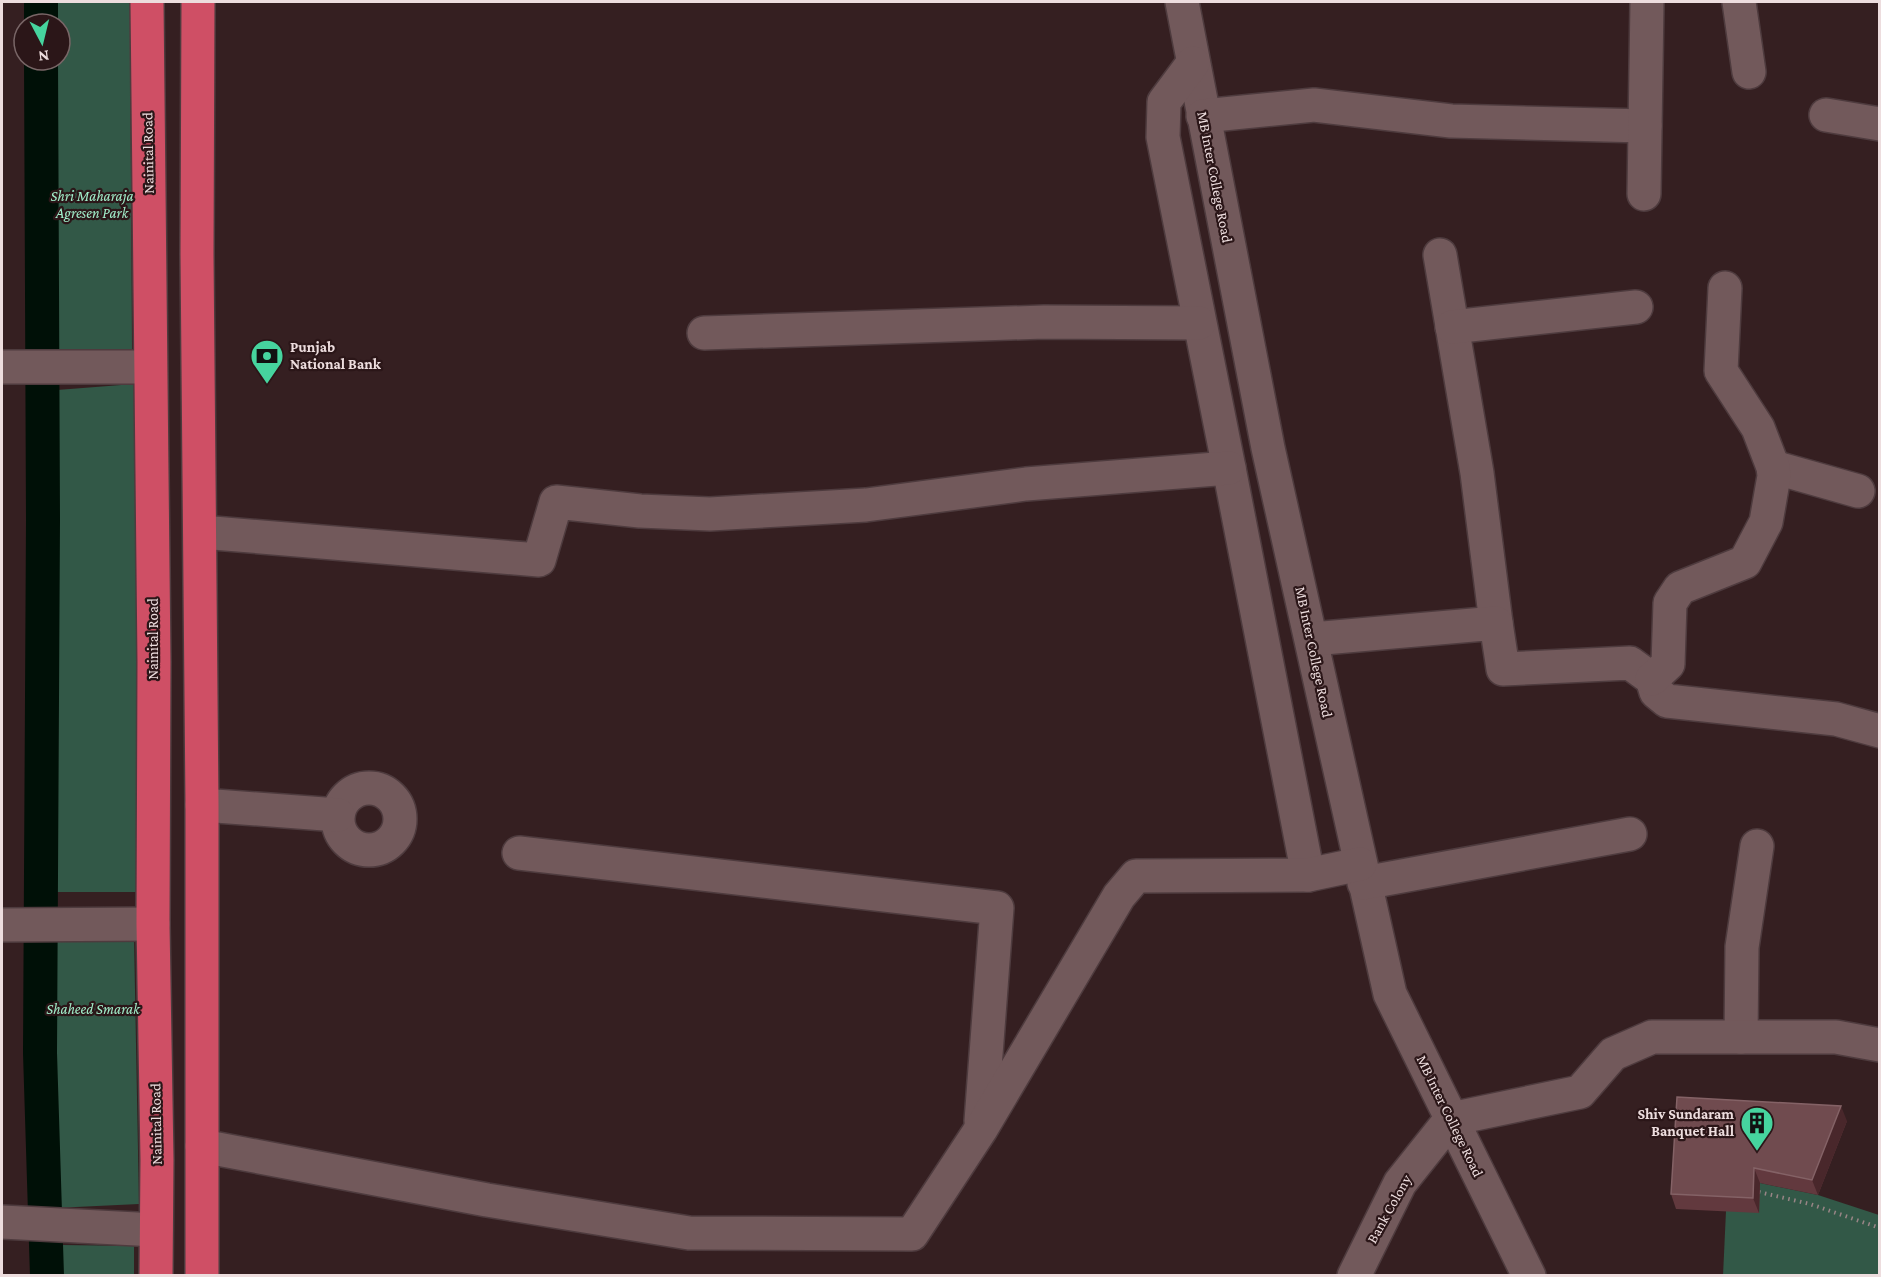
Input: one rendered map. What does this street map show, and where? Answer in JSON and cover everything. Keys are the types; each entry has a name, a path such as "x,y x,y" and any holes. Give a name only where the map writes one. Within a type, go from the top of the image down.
{"highway":[{"name":"Nainital Road","path":"147,2 154,662 153,924 157,1140 156,1275"},
{"path":"198,2 202,1275"},
{"path":"157,1140 201,1146"}],"street":[{"name":"MB Inter College Road","path":"1182,2 1268,448 1390,994 1529,1275"},
{"path":"1644,194 1647,2"},
{"path":"1739,2 1749,72"},
{"path":"1193,63 1164,102 1163,137 1308,875"},
{"path":"1203,116 1314,105 1451,121 1645,126"},
{"path":"1826,115 1880,124"},
{"path":"1440,255 1477,473 1503,669 1630,663 1652,679 1656,692 1667,701 1836,719 1880,731"},
{"path":"1652,679 1668,664 1670,603 1680,588 1745,562 1766,522 1774,476 1773,467 1758,428 1721,371 1725,288"},
{"path":"1452,327 1636,307"},
{"path":"704,333 1044,322 1199,324"},
{"path":"29,367 150,367"},
{"path":"1773,467 1858,491"},
{"path":"201,532 539,560 556,502 640,511 710,514 866,505 1026,484 1229,468"},
{"path":"1312,639 1496,623"},
{"path":"202,805 338,815"},
{"path":"201,1146 487,1200 689,1233 912,1234 981,1129 1119,896 1136,876 1362,874 1630,834"},
{"path":"1741,1037 1742,947 1757,846"},
{"path":"519,854 997,908 981,1129"},
{"path":"26,925 153,924"},
{"path":"1451,1119 1580,1092 1614,1054 1652,1037 1836,1038 1880,1045"},
{"name":"Bank Colony","path":"1354,1275 1400,1183 1451,1119"},
{"path":"30,1224 156,1230"}],"path":[{"path":"1759,1192 1810,1204 1880,1227"}],"green space":[{"name":"Shri Maharaja Agresen Park","path":"53,2 130,2 132,349 52,350 53,72 72,72 72,12 53,12"},
{"path":"134,384 139,892 56,892 57,390"},
{"name":"Shaheed Smarak","path":"49,936 134,937 139,1204 55,1208"},
{"path":"1760,1183 1818,1195 1879,1215 1879,1275 1723,1276 1726,1211"},
{"path":"62,1245 134,1246 134,1275 61,1275"}],"building":[{"name":"Shiv Sundaram Banquet Hall","path":"1677,1097 1841,1106 1812,1180 1754,1168 1753,1198 1671,1194"}],"waterway":[{"path":"41,2 41,12"},
{"path":"41,72 43,520 40,1053 47,1276"}],"place":[{"name":"Punjab National Bank","path":"267,385"},
{"name":"Shiv Sundaram Banquet Hall","path":"1757,1152"}]}
